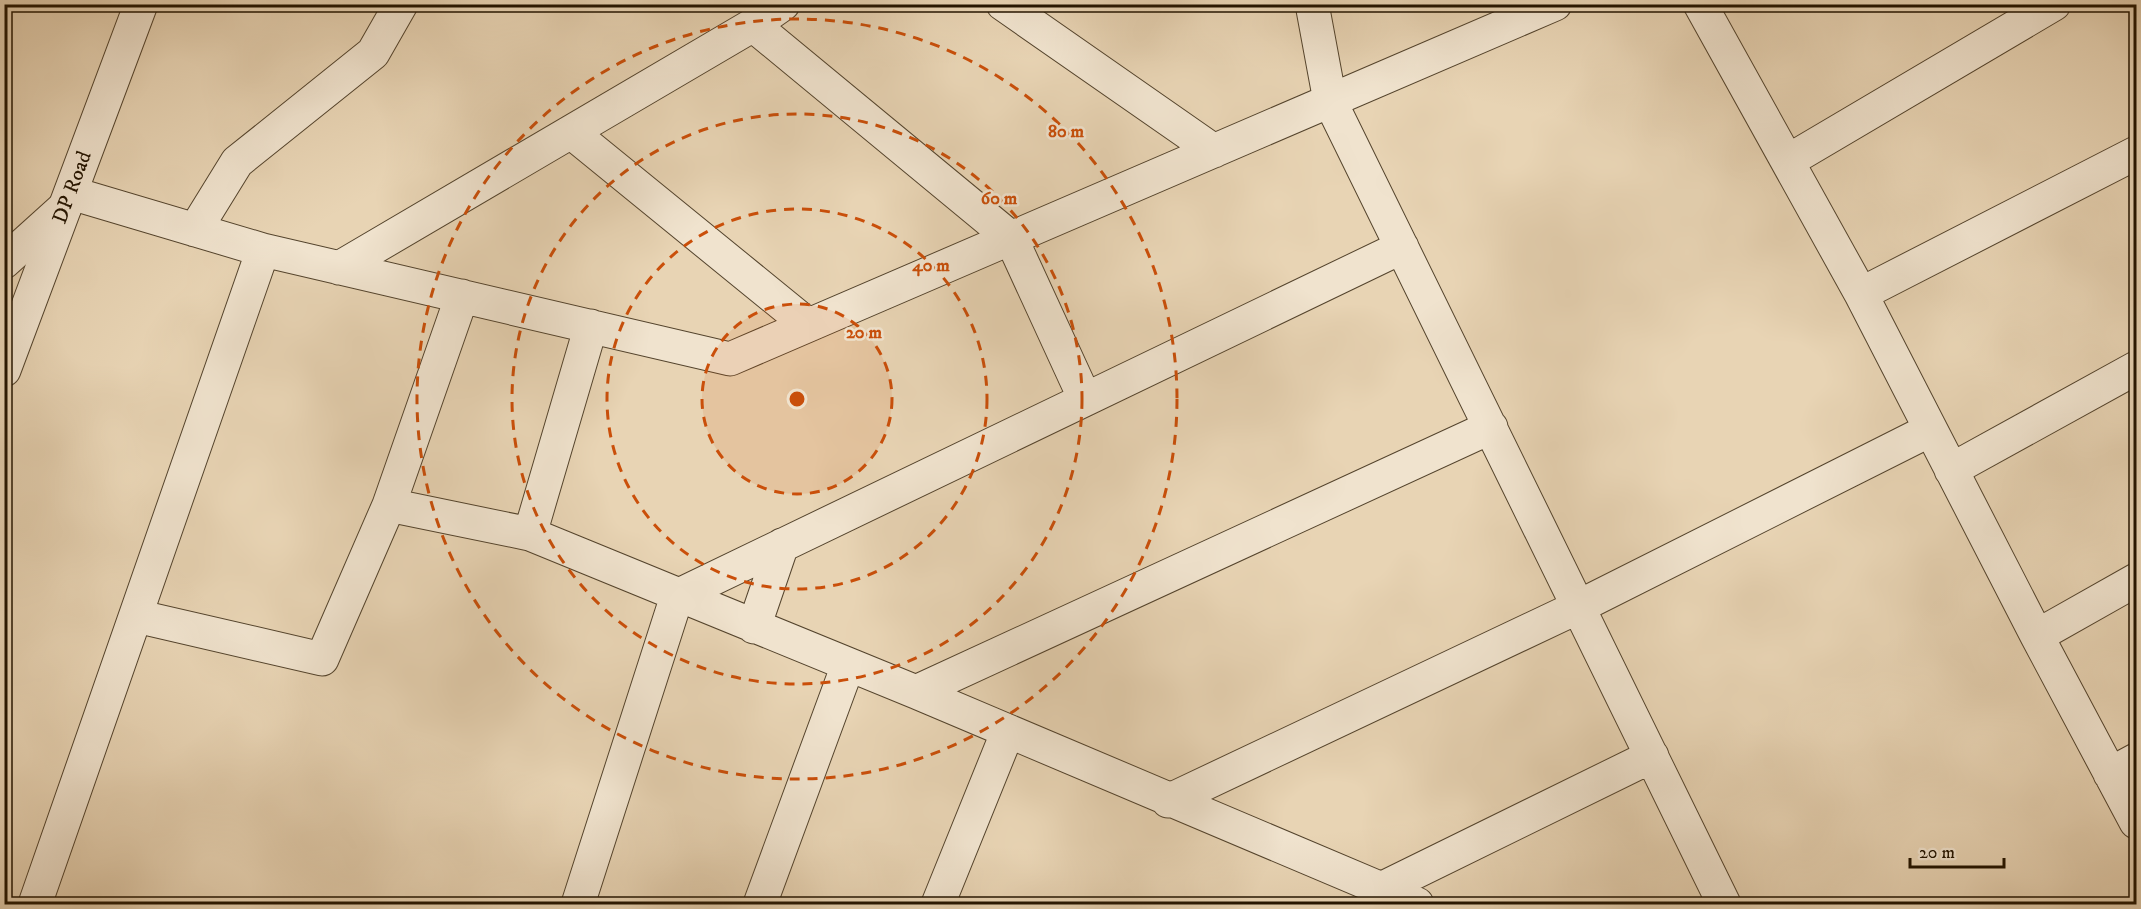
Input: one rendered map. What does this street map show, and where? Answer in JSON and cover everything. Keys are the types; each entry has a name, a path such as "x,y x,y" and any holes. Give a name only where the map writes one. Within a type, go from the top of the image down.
{"street":[{"name":"DP Road","path":"4,370 141,4"},
{"path":"195,230 237,162 372,52 401,4"},
{"path":"339,268 753,25 783,4"},
{"path":"1003,4 1214,151"},
{"path":"1312,4 1330,101 1724,904"},
{"path":"4,262 68,200 195,230 263,250 730,359 1555,4"},
{"path":"1700,4 1861,294 2037,636 2123,767 2136,822"},
{"path":"1788,162 2054,4"},
{"path":"753,25 1011,238 1085,399"},
{"path":"571,132 808,325"},
{"path":"1861,294 2136,153"},
{"path":"578,904 677,596 1402,247"},
{"path":"35,904 263,250"},
{"path":"136,616 322,659 389,505 462,296"},
{"path":"530,534 591,326"},
{"path":"1951,470 2136,368"},
{"path":"916,692 1491,427"},
{"path":"1168,801 1578,607 1930,430"},
{"path":"389,505 530,534 916,692 1168,801 1417,904"},
{"path":"754,627 782,545"},
{"path":"2037,636 2136,580"},
{"path":"760,904 848,665"},
{"path":"938,904 1008,731"},
{"path":"1381,890 1652,756"}]}
